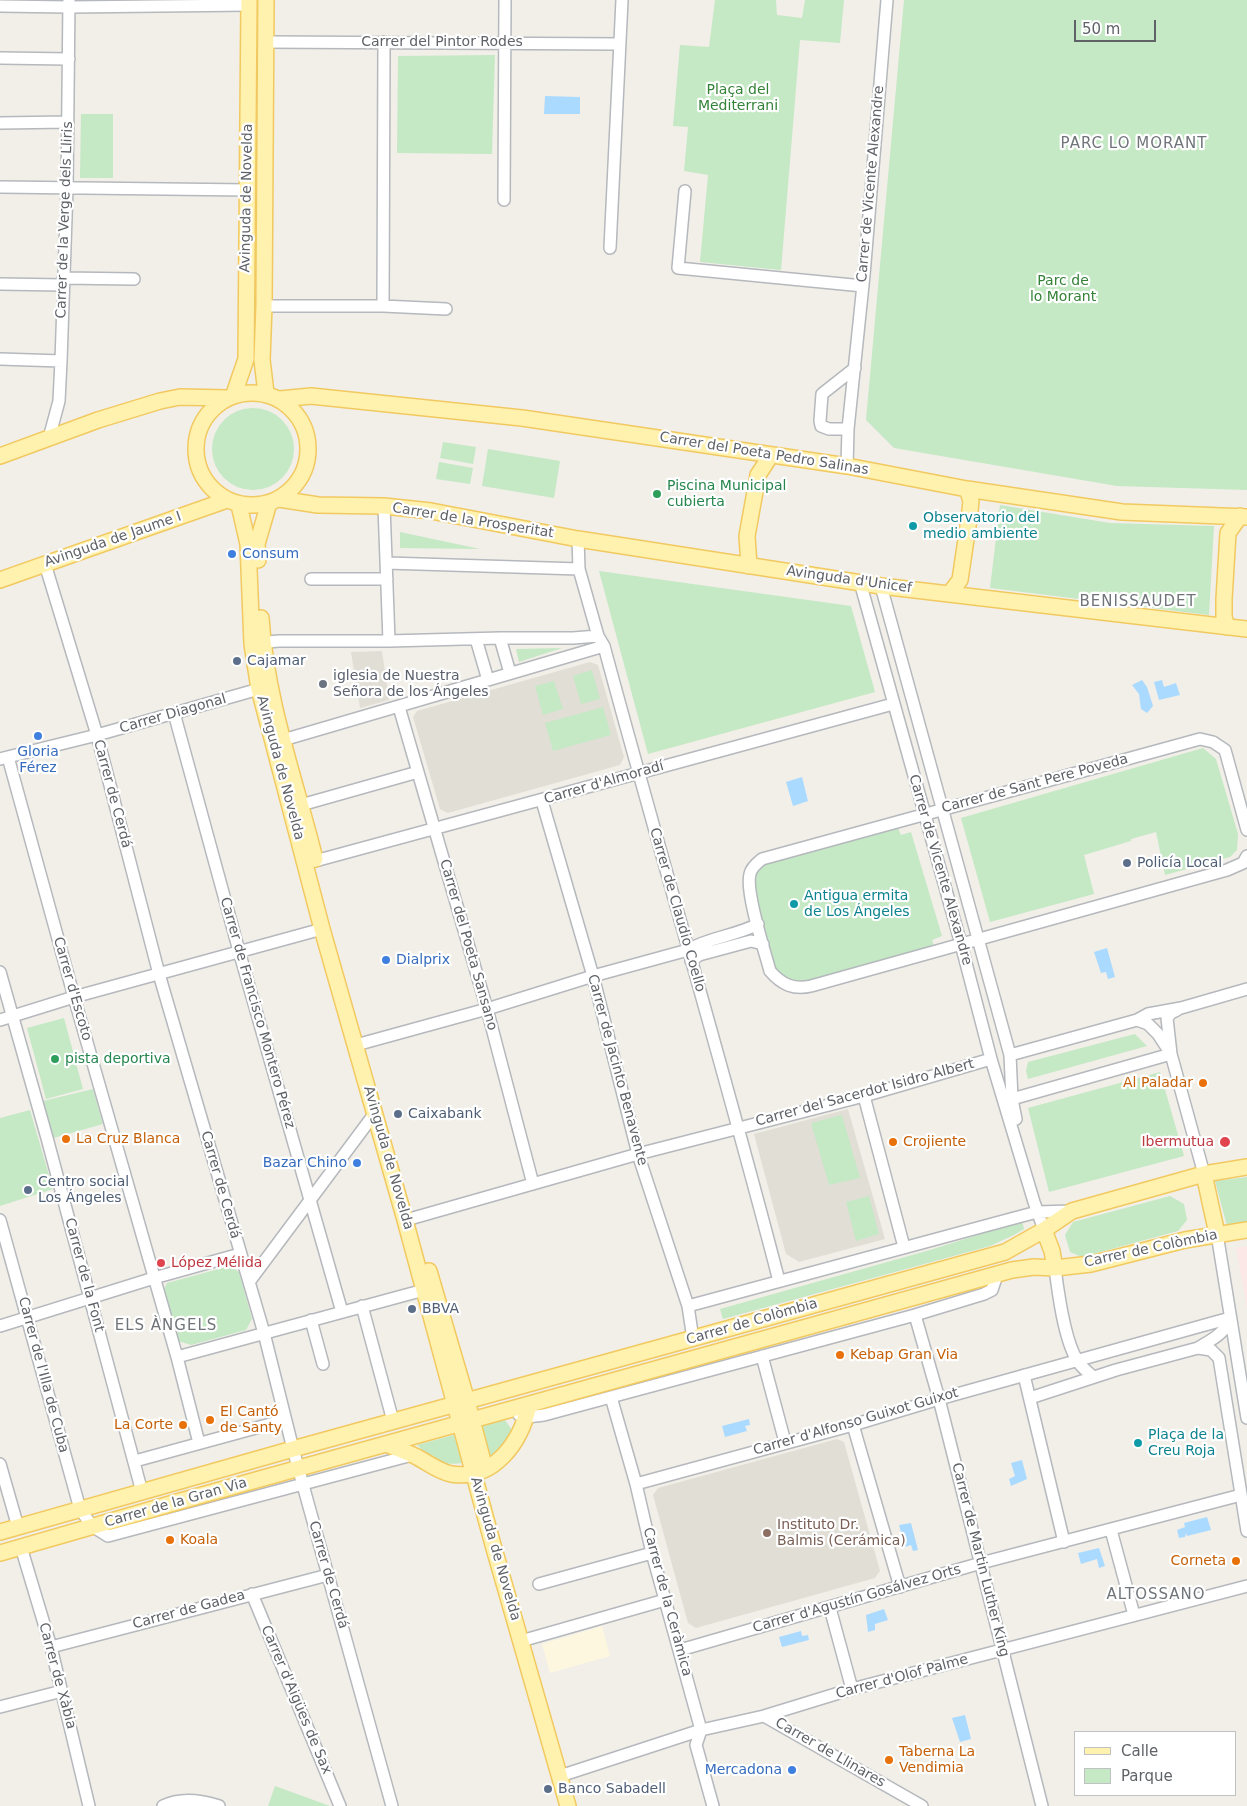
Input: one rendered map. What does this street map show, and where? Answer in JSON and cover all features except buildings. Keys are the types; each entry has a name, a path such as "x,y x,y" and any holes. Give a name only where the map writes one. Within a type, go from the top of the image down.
{"main road":[{"name":"Avinguda de Novelda","path":"266,0 262,360 273,396"},
{"name":"Avinguda de Novelda","path":"230,396 246,359 249,2"},
{"path":"0,456 98,420 167,399 230,396 245,392 273,396 298,415 305,427 309,446 304,473 294,487 274,501 257,506 233,502 215,492 201,472 196,445 202,423 214,407 230,396"},
{"name":"Carrer del Poeta Pedro Salinas","path":"273,396 311,396 522,418 846,466 967,489 1122,512 1244,517"},
{"path":"749,566 747,536 758,475 771,455"},
{"path":"950,594 960,580 970,519 971,501 967,489"},
{"name":"Avinguda de Novelda","path":"274,501 257,544 259,689 322,929 360,1044 413,1218 467,1422 521,1641 568,1806"},
{"name":"Carrer de la Prosperitat","path":"274,501 318,506 384,506 431,511 578,539"},
{"name":"Avinguda de Novelda","path":"233,502 248,544 257,643 301,805 360,1044 375,1113 424,1290 462,1403"},
{"name":"Avinguda de Jaume I","path":"0,580 233,502"},
{"path":"1227,627 1224,617 1224,599 1228,533 1244,517"},
{"name":"Avinguda d'Unicef","path":"578,539 882,586 1247,629"},
{"name":"Carrer de Colòmbia","path":"393,1421 1005,1252 1044,1230 1072,1211 1204,1174 1247,1167"},
{"path":"1204,1174 1217,1234"},
{"path":"1044,1230 1052,1251 1055,1268"},
{"name":"Carrer de Colòmbia","path":"389,1444 508,1411 528,1411 997,1274 1034,1266 1055,1268 1091,1264 1185,1240 1247,1230"},
{"path":"389,1444 452,1474 479,1471 496,1464 509,1450 528,1411"},
{"name":"Carrer de la Gran Via","path":"0,1532 393,1421"},
{"name":"Carrer de la Gran Via","path":"92,1526 389,1444"},
{"path":"0,1553 92,1526"}],"street":[{"path":"504,200 505,0"},
{"path":"610,248 622,0"},
{"name":"Carrer de Vicente Alexandre","path":"846,466 887,0"},
{"path":"0,6 249,2"},
{"name":"Carrer de la Verge dels Lliris","path":"49,438 58,402 61,360 67,189 69,4"},
{"name":"Carrer del Pintor Rodes","path":"265,42 620,44"},
{"path":"383,306 384,42"},
{"path":"0,58 69,58"},
{"path":"0,123 68,122"},
{"path":"0,188 248,190"},
{"path":"684,191 678,268 863,286"},
{"path":"0,284 134,279"},
{"path":"264,306 383,306 446,309"},
{"path":"0,359 61,360"},
{"path":"848,429 829,429 822,426 820,420 822,394 855,368"},
{"path":"384,506 388,641"},
{"name":"Carrer de Claudio Coello","path":"578,539 579,568 598,636 604,646 689,956 739,1127 779,1281"},
{"path":"387,562 579,568"},
{"name":"Carrer de Cerdá","path":"45,564 97,735 159,974 264,1333 292,1449 392,1806"},
{"path":"311,579 387,578"},
{"name":"Carrer de Vicente Alexandre","path":"860,582 961,944 991,1059 1044,1230"},
{"name":"Carrer de Vicente Alexandre","path":"882,586 1010,1055 1012,1099 1023,1144 1021,1157"},
{"path":"257,643 598,636"},
{"path":"500,638 510,673"},
{"path":"568,638 573,644 574,655"},
{"path":"476,639 488,680"},
{"path":"283,740 604,646"},
{"name":"Carrer Diagonal","path":"4,758 97,735 259,689"},
{"name":"Carrer d'Almoradí","path":"315,862 894,704"},
{"name":"Carrer del Poeta Sansano","path":"399,707 487,1009 533,1184"},
{"name":"Carrer de Francisco Montero Pérez","path":"174,713 239,951 342,1312"},
{"name":"Carrer de Sant Pere Poveda","path":"1247,830 1241,790 1225,750 1213,742 1200,739 762,859 750,874 750,891 770,972 778,980 797,989 1227,870 1243,863 1247,856"},
{"name":"Carrer d'Escoto","path":"4,758 177,1357"},
{"path":"301,805 418,772"},
{"name":"Carrer de Jacinto Benavente","path":"542,801 593,976 638,1154 688,1306 693,1338"},
{"path":"689,956 697,945 747,931 758,924"},
{"path":"0,1020 74,997 322,929"},
{"path":"360,1044 487,1009 593,976 699,955 751,941 763,944"},
{"name":"Carrer de la Font","path":"0,972 91,1299 142,1492"},
{"path":"1010,1055 1138,1020 1148,1014 1181,1008 1247,989"},
{"path":"1181,1008 1171,1013 1167,1018 1171,1054 1204,1174"},
{"path":"1138,1020 1148,1024 1158,1034 1171,1054"},
{"path":"1012,1099 1171,1054"},
{"name":"Carrer del Sacerdot Isidro Albert","path":"413,1218 638,1154 864,1096 991,1059"},
{"path":"864,1096 904,1247"},
{"path":"249,1282 375,1113"},
{"name":"Carrer de Colòmbia","path":"688,1306 1037,1212 1072,1211"},
{"name":"Carrer de l'Illa de Cuba","path":"0,1220 80,1508 92,1526"},
{"path":"1217,1234 1247,1418"},
{"path":"0,1326 154,1278 240,1254"},
{"path":"1055,1268 1067,1331 1077,1361 1093,1377"},
{"name":"Carrer de Colòmbia","path":"528,1411 544,1415 984,1294 992,1290 997,1274"},
{"path":"199,1443 177,1357 424,1290"},
{"path":"362,1306 393,1421"},
{"name":"Carrer de Martin Luther King","path":"915,1314 939,1399 1042,1806"},
{"path":"1030,1398 1093,1377 1198,1348 1217,1337 1227,1328 1230,1318"},
{"name":"Carrer d'Alfonso Guixot Guixot","path":"636,1484 853,1425 939,1399 1230,1318"},
{"path":"311,1320 323,1364"},
{"path":"1198,1348 1211,1350 1219,1358 1247,1532"},
{"path":"762,1356 786,1442"},
{"path":"1024,1375 1064,1542 1241,1495"},
{"name":"Carrer de la Ceràmica","path":"611,1397 701,1730 696,1745 713,1806"},
{"path":"134,1460 285,1420"},
{"path":"853,1425 900,1587"},
{"name":"Carrer de la Gran Via","path":"92,1526 108,1536 412,1455"},
{"path":"0,1464 18,1527"},
{"path":"1111,1530 1134,1615"},
{"name":"Carrer d'Agustín Gosálvez Orts","path":"680,1650 981,1563 1064,1542"},
{"name":"Carrer de Xàbia","path":"20,1547 51,1647 89,1806"},
{"path":"539,1584 652,1553"},
{"name":"Carrer de Gadea","path":"51,1647 328,1575"},
{"name":"Carrer d'Olof Palme","path":"560,1776 701,1730 764,1716 852,1689 1247,1586"},
{"name":"Carrer d'Aigües de Sax","path":"252,1594 340,1806"},
{"path":"521,1641 665,1600"},
{"path":"830,1608 852,1689"},
{"path":"0,1708 62,1692"},
{"name":"Carrer de Llinares","path":"764,1716 922,1806"},
{"path":"163,1806 181,1800 204,1801 219,1806"}],"shaded area":[{"path":"382,651 389,700 360,708 351,652"},
{"path":"590,662 598,665 624,757 620,765 448,813 440,809 413,717 417,711"},
{"path":"848,1109 885,1239 799,1262 786,1254 754,1134"},
{"path":"1247,1246 1247,1308 1236,1248"},
{"name":"Instituto Dr. Balmis (Cerámica)","path":"837,1439 844,1442 880,1571 875,1578 696,1628 688,1623 653,1495 658,1488"},
{"path":"602,1626 610,1656 550,1673 542,1644"}],"green space":[{"name":"Plaça del Mediterrani","path":"715,0 776,0 777,15 802,18 805,0 844,0 840,43 800,40 781,270 700,262 708,175 684,171 688,127 673,126 680,45 709,47"},
{"name":"Parc de lo Morant","path":"904,0 1247,0 1247,490 1117,486 894,448 866,420"},
{"path":"495,55 492,154 397,153 398,56"},
{"path":"81,114 113,114 113,178 80,178"},
{"path":"253,408 269,411 282,420 291,433 294,449 291,465 282,478 269,487 253,490 237,487 224,478 215,465 212,449 215,433 224,420 237,411"},
{"path":"443,442 476,447 473,464 440,458"},
{"path":"488,449 560,461 554,498 482,486"},
{"path":"439,462 473,468 470,484 436,479"},
{"path":"1000,505 1110,523 1214,526 1209,615 990,588"},
{"path":"400,532 480,549 400,548"},
{"path":"599,571 851,606 875,692 648,754"},
{"path":"562,648 519,662 516,649"},
{"path":"592,670 600,699 581,704 573,676"},
{"path":"554,681 563,709 543,715 535,686"},
{"path":"603,707 611,735 553,751 545,723"},
{"path":"1203,748 1216,759 1238,834 1237,850 1230,857 1165,875 1156,832 1084,855 1094,894 990,922 961,818"},
{"path":"898,828 901,835 911,832 942,936 932,940 934,946 800,984 789,981 779,975 759,917 753,892 752,882 758,871 765,864"},
{"name":"pista deportiva","path":"64,1018 83,1089 46,1099 27,1028"},
{"path":"1135,1034 1147,1046 1028,1079 1026,1071 1028,1062"},
{"path":"1160,1072 1184,1156 1049,1192 1028,1108"},
{"path":"93,1089 103,1124 50,1139 39,1102"},
{"path":"30,1110 53,1189 0,1206 0,1118"},
{"path":"842,1115 860,1178 829,1185 811,1123"},
{"path":"1247,1177 1247,1223 1227,1226 1215,1181"},
{"path":"869,1196 879,1234 856,1241 846,1202"},
{"path":"1170,1196 1184,1204 1187,1220 1178,1231 1082,1257 1070,1252 1065,1235 1073,1222"},
{"path":"1022,1221 1024,1229 990,1246 723,1319 720,1309 930,1250"},
{"path":"230,1266 239,1272 252,1319 246,1330 191,1345 178,1341 163,1291 167,1283"},
{"path":"505,1420 512,1430 509,1439 490,1459 486,1457 480,1426"},
{"path":"454,1435 463,1463 443,1463 433,1459 417,1445"},
{"path":"275,1786 330,1806 268,1806"}],"water":[{"path":"545,96 580,97 580,114 544,114"},
{"path":"1142,680 1147,687 1153,706 1147,713 1141,709 1139,694 1132,685"},
{"path":"1162,680 1164,687 1176,683 1180,695 1159,700 1154,682"},
{"path":"802,777 808,801 793,806 786,782"},
{"path":"1107,948 1115,977 1108,979 1106,972 1101,973 1094,952"},
{"path":"749,1419 750,1425 745,1426 747,1431 725,1437 722,1426"},
{"path":"1022,1460 1027,1479 1011,1486 1009,1479 1015,1476 1011,1463"},
{"path":"1207,1517 1211,1530 1187,1536 1186,1533 1185,1537 1179,1538 1177,1530 1185,1527 1184,1523"},
{"path":"911,1523 918,1550 913,1551 911,1545 905,1547 899,1525"},
{"path":"1099,1548 1105,1566 1099,1568 1097,1559 1081,1564 1078,1553"},
{"path":"884,1609 888,1620 875,1624 875,1630 868,1632 866,1615"},
{"path":"801,1631 802,1636 808,1635 809,1640 782,1647 779,1637"},
{"path":"965,1715 971,1739 960,1742 952,1718"}],"place":[{"name":"Piscina Municipal cubierta","path":"657,494"},
{"name":"Observatorio del medio ambiente","path":"913,526"},
{"name":"Consum","path":"232,554"},
{"name":"Cajamar","path":"237,661"},
{"name":"iglesia de Nuestra Señora de los Ángeles","path":"323,684"},
{"name":"Gloria Férez","path":"38,736"},
{"name":"Policía Local","path":"1127,863"},
{"name":"Antigua ermita de Los Ángeles","path":"794,904"},
{"name":"Dialprix","path":"386,960"},
{"name":"pista deportiva","path":"55,1059"},
{"name":"Al Paladar","path":"1203,1083"},
{"name":"Caixabank","path":"398,1114"},
{"name":"La Cruz Blanca","path":"66,1139"},
{"name":"Crojiente","path":"893,1142"},
{"name":"Ibermutua","path":"1225,1142"},
{"name":"Bazar Chino","path":"357,1163"},
{"name":"Centro social Los Ángeles","path":"28,1190"},
{"name":"López Mélida","path":"161,1263"},
{"name":"BBVA","path":"412,1309"},
{"name":"Kebap Gran Via","path":"840,1355"},
{"name":"El Cantó de Santy","path":"210,1420"},
{"name":"La Corte","path":"183,1425"},
{"name":"Plaça de la Creu Roja","path":"1138,1443"},
{"name":"Instituto Dr. Balmis (Cerámica)","path":"767,1533"},
{"name":"Koala","path":"170,1540"},
{"name":"Corneta","path":"1236,1561"},
{"name":"Taberna La Vendimia","path":"889,1760"},
{"name":"Mercadona","path":"792,1770"},
{"name":"Banco Sabadell","path":"548,1789"}],"district":[{"name":"PARC LO MORANT","path":"1134,144"},
{"name":"BENISSAUDET","path":"1138,602"},
{"name":"ELS ÀNGELS","path":"166,1326"},
{"name":"ALTOSSANO","path":"1156,1595"}]}
